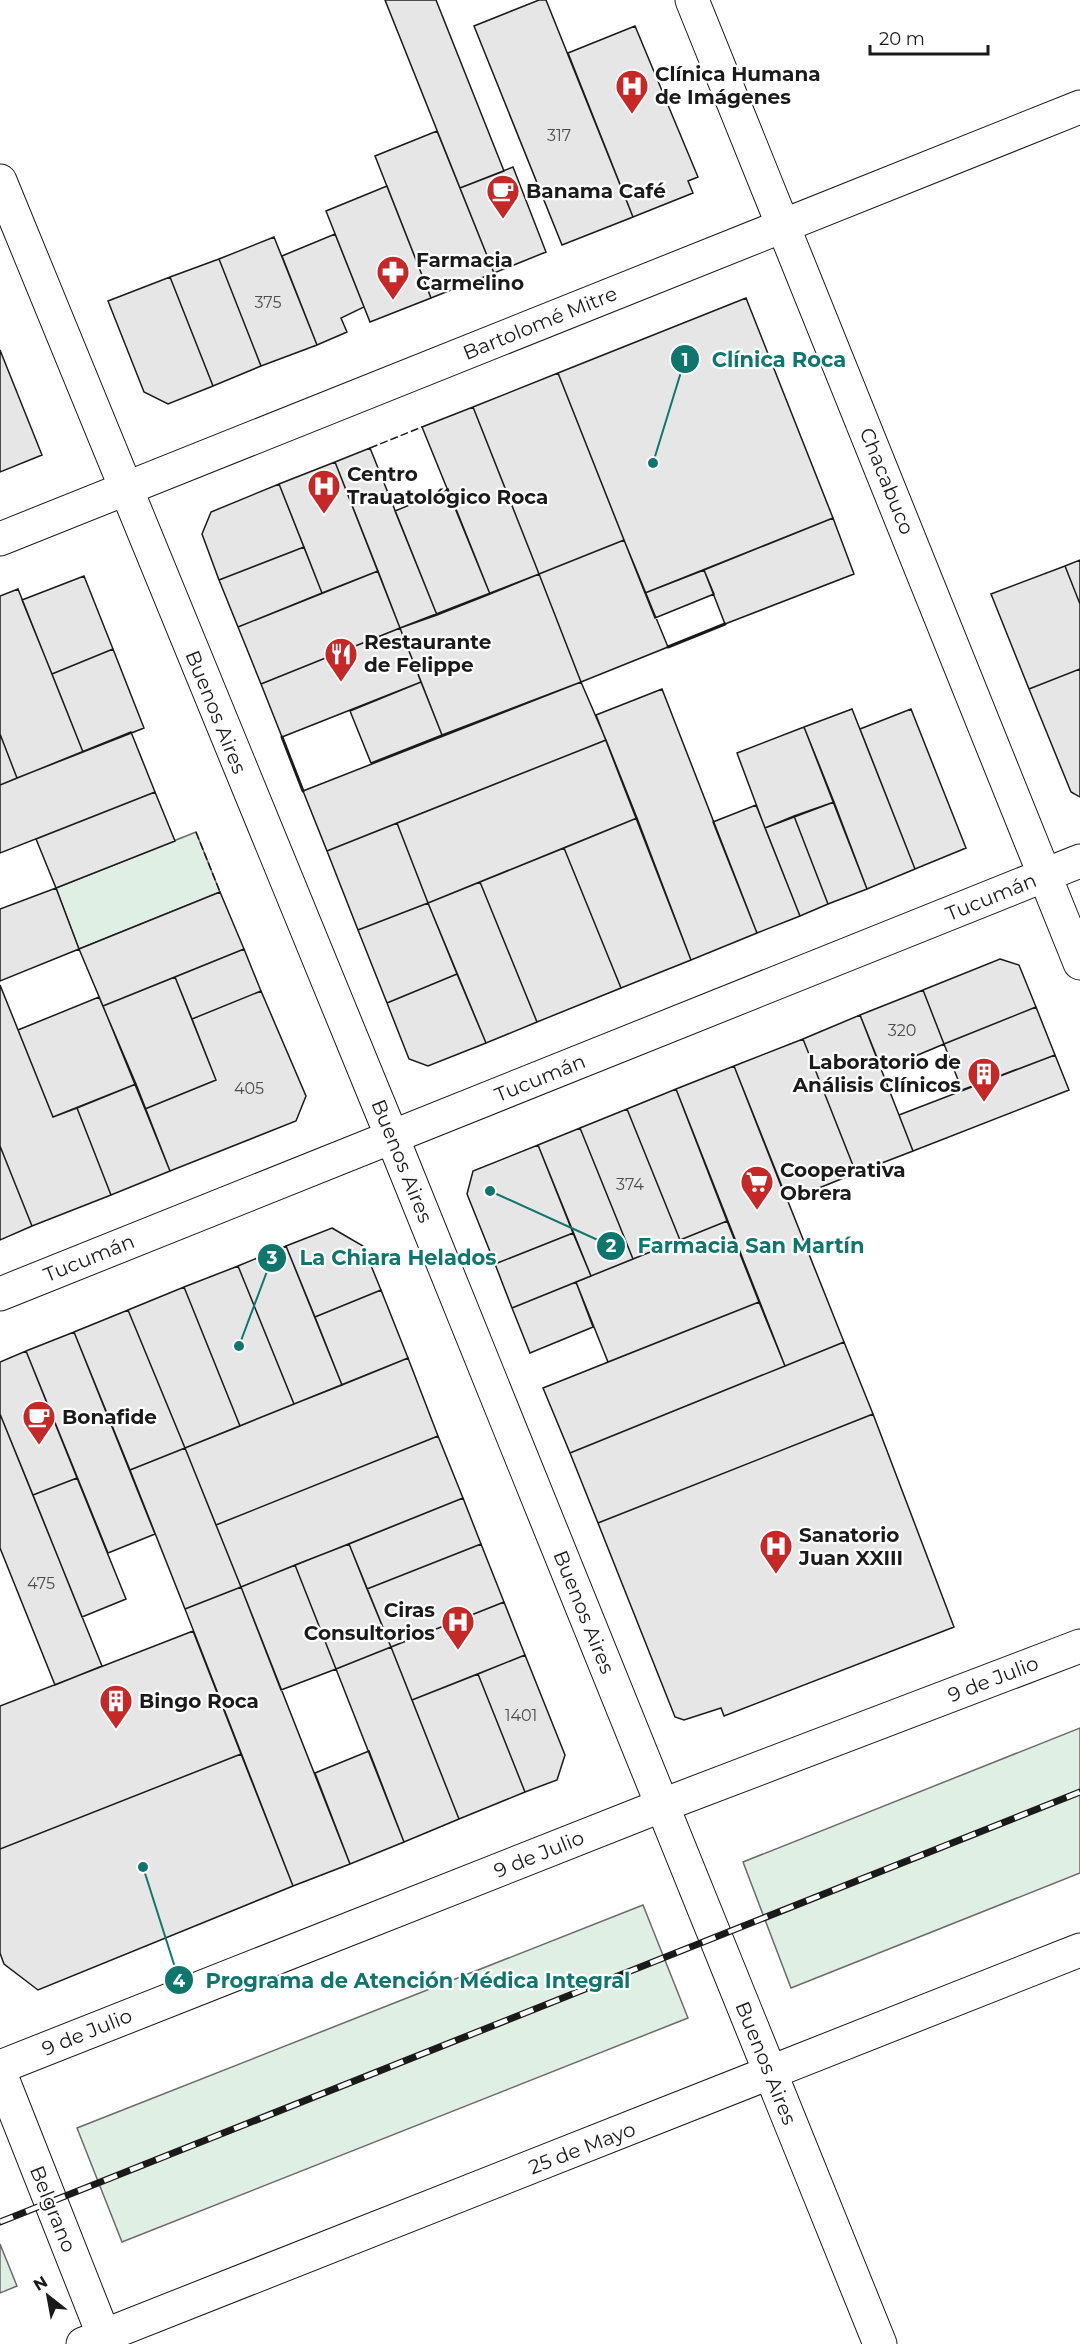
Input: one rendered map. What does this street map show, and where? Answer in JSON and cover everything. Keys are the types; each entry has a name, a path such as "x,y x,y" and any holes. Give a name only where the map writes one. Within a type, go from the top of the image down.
{"street":[{"name":"Chacabuco","path":"692,0 1080,963"},
{"name":"Bartolomé Mitre","path":"0,539 1080,107"},
{"name":"Buenos Aires","path":"0,181 124,489 392,1137 880,2344"},
{"name":"Tucumán","path":"0,1294 1080,861"},
{"name":"9 de Julio","path":"0,2067 663,1805 1080,1646"},
{"name":"25 de Mayo","path":"98,2341 1080,1950"},
{"name":"Belgrano","path":"0,2073 98,2341"}],"green space":[{"path":"196,832 220,892 79,949 56,888"},
{"path":"1080,1728 1080,1873 791,1988 743,1862"},
{"path":"643,1905 688,2018 122,2242 77,2128"},
{"path":"0,2244 17,2286 0,2293"}],"building":[{"path":"385,0 436,0 504,171 460,188"},
{"path":"539,0 546,0 633,217 562,245 474,26"},
{"name":"Clínica Humana de Imágenes","path":"635,26 698,177 688,181 693,193 633,217 568,53"},
{"path":"437,131 494,273 431,298 375,156"},
{"name":"Banama Café","path":"513,167 546,252 494,273 460,188"},
{"path":"387,186 431,298 370,322 326,211"},
{"path":"335,234 364,307 341,318 347,332 317,345 282,256"},
{"path":"274,237 317,345 261,366 219,259"},
{"path":"219,259 261,366 213,386 170,277"},
{"path":"170,277 213,386 168,404 144,392 108,301"},
{"path":"746,298 833,518 645,593 558,373"},
{"path":"0,350 42,455 0,472"},
{"path":"558,373 624,540 539,574 473,407"},
{"path":"473,407 539,574 490,594 422,427"},
{"path":"370,448 437,615 400,628 335,462"},
{"name":"Centro Trauatológico Roca","path":"335,462 378,571 322,593 279,484"},
{"path":"279,484 304,547 219,580 202,534 211,512"},
{"path":"448,489 490,594 437,615 395,511"},
{"path":"833,518 854,574 725,624 704,570"},
{"path":"624,540 668,647 581,682 539,574"},
{"path":"304,547 322,593 238,627 219,580"},
{"path":"1080,560 1080,604 1065,566"},
{"path":"1065,566 1080,604 1080,669 1029,689 991,594"},
{"path":"704,570 714,594 655,618 645,593"},
{"path":"378,571 400,628 261,684 238,627"},
{"path":"539,574 581,682 442,735 400,628"},
{"path":"84,576 113,649 52,674 22,600"},
{"path":"18,589 83,752 17,778 0,734 0,596"},
{"name":"Restaurante de Felippe","path":"400,628 421,682 282,737 261,684"},
{"path":"113,649 144,728 83,752 52,674"},
{"path":"1080,669 1080,797 1071,792 1029,689"},
{"path":"421,682 442,735 371,763 350,711"},
{"path":"581,682 606,740 327,851 303,791"},
{"path":"662,689 757,933 691,960 596,715"},
{"path":"852,709 915,869 867,889 804,727"},
{"path":"911,709 966,848 915,869 860,729"},
{"path":"804,727 834,802 765,828 737,753"},
{"path":"131,732 155,792 0,853 0,785"},
{"path":"0,734 17,778 0,785"},
{"path":"606,740 637,818 428,903 397,823"},
{"path":"155,792 175,841 56,888 36,839"},
{"path":"834,802 867,889 828,904 794,816"},
{"path":"756,805 800,916 757,933 713,822"},
{"path":"794,816 828,904 800,916 765,828"},
{"path":"637,818 691,960 621,988 564,848"},
{"path":"397,823 428,903 358,930 327,851"},
{"path":"564,848 621,988 537,1022 480,882"},
{"path":"480,882 537,1022 486,1043 428,903"},
{"path":"56,888 79,949 0,981 0,909"},
{"path":"220,892 244,949 103,1006 79,949"},
{"path":"428,903 457,974 387,1003 358,930"},
{"path":"244,949 261,991 192,1019 175,977"},
{"path":"1000,959 1019,965 1036,1007 944,1044 923,990"},
{"path":"457,974 486,1043 428,1066 409,1059 387,1003"},
{"path":"175,977 216,1080 145,1109 103,1006"},
{"path":"0,985 53,1117 77,1108 111,1195 32,1226 0,1146"},
{"path":"923,990 944,1044 882,1070 860,1015"},
{"path":"261,991 306,1096 296,1121 170,1171 145,1109 216,1080 192,1019"},
{"path":"99,997 136,1084 53,1117 18,1030"},
{"path":"1036,1007 1055,1055 962,1090 944,1044"},
{"path":"860,1015 913,1151 856,1173 803,1039"},
{"path":"803,1039 856,1173 787,1201 734,1066"},
{"name":"Laboratorio de Análisis Clínicos","path":"1055,1055 1069,1090 913,1151 899,1115"},
{"name":"Cooperativa Obrera","path":"734,1066 844,1342 785,1366 676,1089"},
{"path":"136,1084 170,1171 111,1195 77,1108"},
{"path":"676,1089 727,1221 680,1240 627,1109"},
{"path":"627,1109 680,1240 633,1259 580,1128"},
{"path":"580,1128 633,1259 591,1276 538,1145"},
{"path":"538,1145 573,1233 495,1264 467,1194 473,1171"},
{"path":"0,1146 32,1226 0,1240"},
{"path":"727,1221 759,1302 608,1362 576,1282"},
{"path":"332,1228 363,1246 381,1290 315,1317 286,1246"},
{"path":"573,1233 591,1276 512,1308 495,1264"},
{"path":"286,1246 342,1385 294,1404 238,1266"},
{"path":"238,1266 294,1404 240,1426 184,1287"},
{"path":"576,1282 593,1327 530,1353 512,1308"},
{"path":"184,1287 240,1426 185,1448 128,1310"},
{"path":"381,1290 408,1358 342,1385 315,1317"},
{"path":"759,1302 785,1366 570,1453 543,1388"},
{"path":"128,1310 185,1448 130,1470 74,1332"},
{"path":"74,1332 155,1534 108,1553 26,1351"},
{"path":"844,1342 873,1414 598,1523 570,1453"},
{"name":"Bonafide","path":"26,1351 77,1478 33,1495 0,1414 0,1362"},
{"path":"408,1358 438,1436 216,1525 185,1448"},
{"path":"0,1414 102,1666 55,1685 0,1548"},
{"name":"Sanatorio Juan XXIII","path":"873,1414 954,1627 724,1716 721,1708 684,1720 675,1717 598,1523"},
{"path":"438,1436 463,1498 241,1587 216,1525"},
{"path":"185,1448 241,1587 185,1609 130,1470"},
{"path":"77,1478 126,1599 82,1617 33,1495"},
{"path":"463,1498 481,1544 367,1589 349,1544"},
{"path":"349,1544 391,1647 336,1669 295,1565"},
{"path":"481,1544 504,1602 391,1647 367,1589"},
{"path":"295,1565 336,1669 281,1690 241,1587"},
{"path":"241,1587 350,1864 293,1886 185,1609"},
{"name":"Ciras Consultorios","path":"504,1602 525,1655 412,1700 391,1647"},
{"name":"Bingo Roca","path":"193,1631 241,1754 0,1849 0,1706"},
{"path":"391,1647 459,1819 404,1842 336,1669"},
{"path":"525,1655 565,1755 557,1780 525,1792 478,1674"},
{"path":"478,1674 525,1792 459,1819 412,1700"},
{"path":"369,1751 404,1842 350,1864 315,1773"},
{"path":"241,1754 293,1886 38,1990 4,1964 0,1953 0,1849"}],"railway":[{"path":"0,2222 1080,1792"}],"fence":[{"path":"370,448 422,427"},
{"path":"196,832 220,892"}],"wall":[{"path":"668,647 725,624"},
{"path":"282,737 303,791"}],"place":[{"name":"Clínica Humana de Imágenes","path":"632,115"},
{"name":"Banama Café","path":"503,220"},
{"name":"Farmacia Carmelino","path":"393,301"},
{"name":"Clínica Roca","path":"653,463"},
{"name":"Centro Trauatológico Roca","path":"324,515"},
{"name":"Restaurante de Felippe","path":"341,683"},
{"name":"Laboratorio de Análisis Clínicos","path":"984,1103"},
{"name":"Farmacia San Martín","path":"490,1191"},
{"name":"Cooperativa Obrera","path":"757,1211"},
{"name":"La Chiara Helados","path":"239,1346"},
{"name":"Bonafide","path":"39,1446"},
{"name":"Sanatorio Juan XXIII","path":"776,1575"},
{"name":"Ciras Consultorios","path":"458,1651"},
{"name":"Bingo Roca","path":"116,1730"},
{"name":"Programa de Atención Médica Integral","path":"143,1867"}]}
